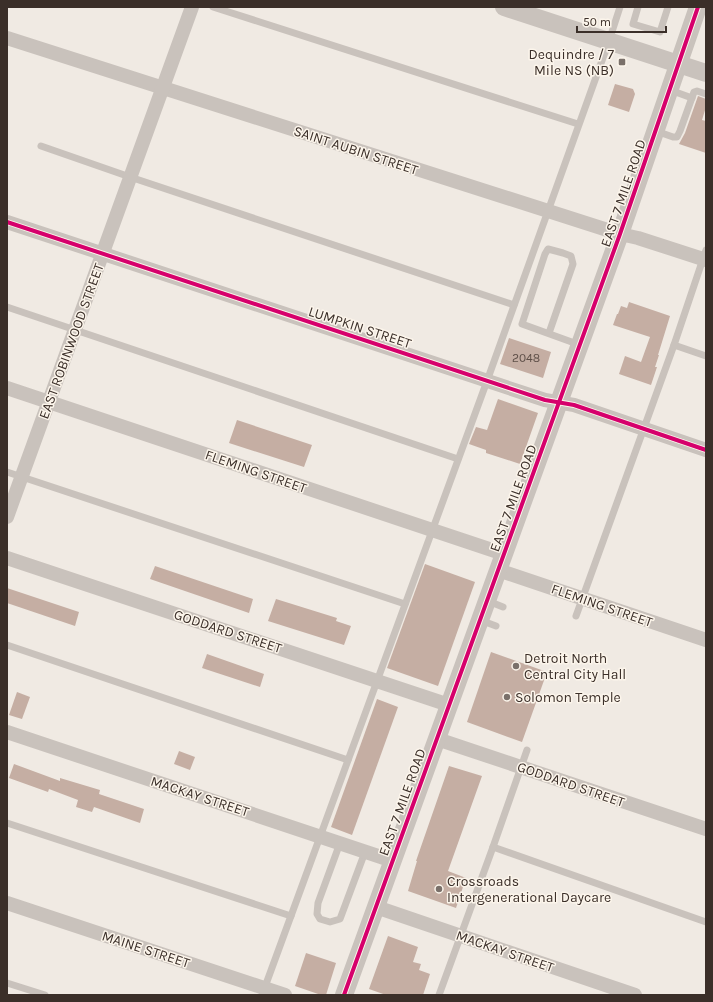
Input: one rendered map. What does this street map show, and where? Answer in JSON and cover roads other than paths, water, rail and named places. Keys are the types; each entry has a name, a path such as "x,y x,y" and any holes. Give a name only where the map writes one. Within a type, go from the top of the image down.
{"street":[{"name":"EAST ROBINWOOD STREET","path":"7,517 192,7"},
{"path":"504,7 706,74"},
{"name":"EAST 7 MILE ROAD","path":"344,995 449,705 488,623 495,604 501,562 620,234 698,7"},
{"name":"SAINT AUBIN STREET","path":"7,38 620,234 705,257"},
{"name":"LUMPKIN STREET","path":"7,222 545,400 574,405 706,450"},
{"name":"FLEMING STREET","path":"7,388 432,530 583,598 706,640"},
{"name":"GODDARD STREET","path":"7,558 449,705"},
{"name":"MACKAY STREET","path":"7,732 392,861"},
{"name":"GODDARD STREET","path":"437,738 706,829"},
{"name":"MAINE STREET","path":"7,903 264,992 285,995"},
{"name":"MACKAY STREET","path":"376,907 635,995"}],"lane":[{"path":"213,7 578,124"},
{"path":"264,992 376,680 487,381 620,7"},
{"path":"638,7 633,24 660,32 668,7"},
{"path":"670,90 692,98"},
{"path":"656,131 673,137 678,135 694,92 697,91 706,94"},
{"path":"41,146 514,305"},
{"path":"549,333 573,264 571,256 563,252 548,249 522,324 580,345"},
{"path":"576,616 705,257"},
{"path":"7,307 458,459"},
{"path":"674,345 706,356"},
{"path":"7,472 405,604"},
{"path":"7,646 348,760"},
{"path":"439,995 527,750"},
{"path":"7,823 291,916"},
{"path":"340,843 318,903 317,914 320,919 330,922 340,919 365,852"},
{"path":"493,847 706,922"},
{"path":"7,983 45,995"}],"place":[{"name":"Dequindre / 7 Mile NS (NB)","path":"622,62"},
{"name":"Detroit North Central City Hall","path":"516,666"},
{"name":"Solomon Temple","path":"507,697"},
{"name":"Crossroads Intergenerational Daycare","path":"439,889"}]}
